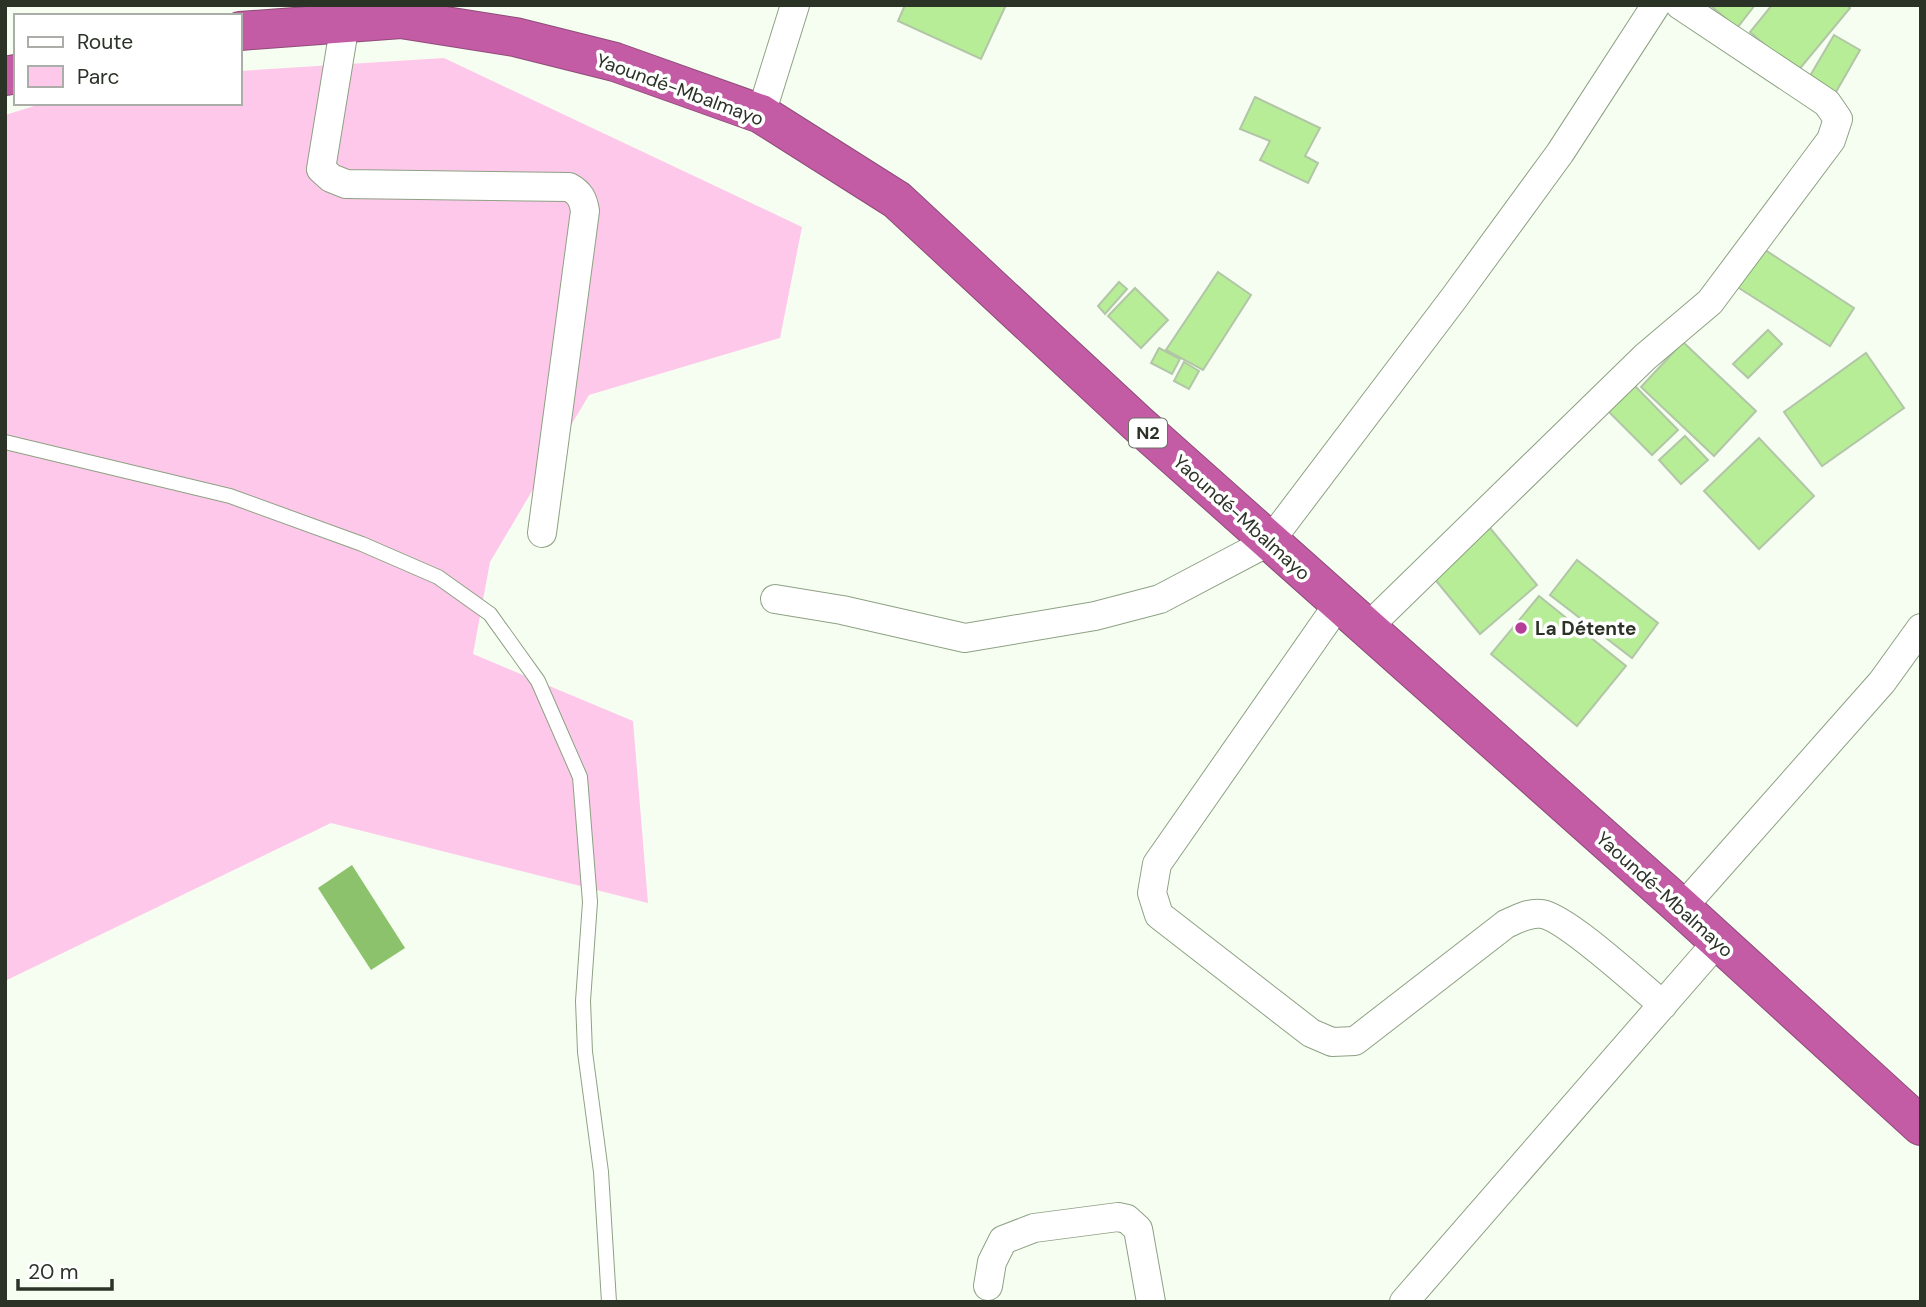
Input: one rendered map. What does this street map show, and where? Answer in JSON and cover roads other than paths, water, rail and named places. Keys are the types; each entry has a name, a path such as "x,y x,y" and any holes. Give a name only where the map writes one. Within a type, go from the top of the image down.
{"highway":[{"name":"Yaoundé-Mbalmayo","path":"242,31 401,19 516,37 615,62 761,114 897,200 1137,423 1682,908 1921,1126"}],"street":[{"path":"761,114 795,5"},
{"path":"775,599 842,610 965,638 1095,617 1160,600 1270,541 1560,153 1656,5"},
{"path":"1367,628 1645,357 1710,302 1831,140 1838,119 1827,103 1680,5"},
{"path":"345,23 321,169 331,178 345,184 569,187 577,191 583,200 585,211 542,533"},
{"path":"1339,603 1157,864 1152,892 1159,915 1311,1033 1332,1042 1354,1041 1506,924 1526,915 1543,914 1570,928 1663,1005"},
{"path":"1682,908 1882,681 1921,628"},
{"path":"1404,1302 1718,941"},
{"path":"988,1286 992,1262 1003,1240 1034,1227 1118,1217 1127,1219 1138,1229 1151,1302"}],"lane":[{"path":"5,442 229,496 362,544 438,578 490,614 538,681 579,777 590,902 583,1001 585,1052 601,1172 609,1302"}],"place":[{"name":"La Détente","path":"1521,628"}]}
